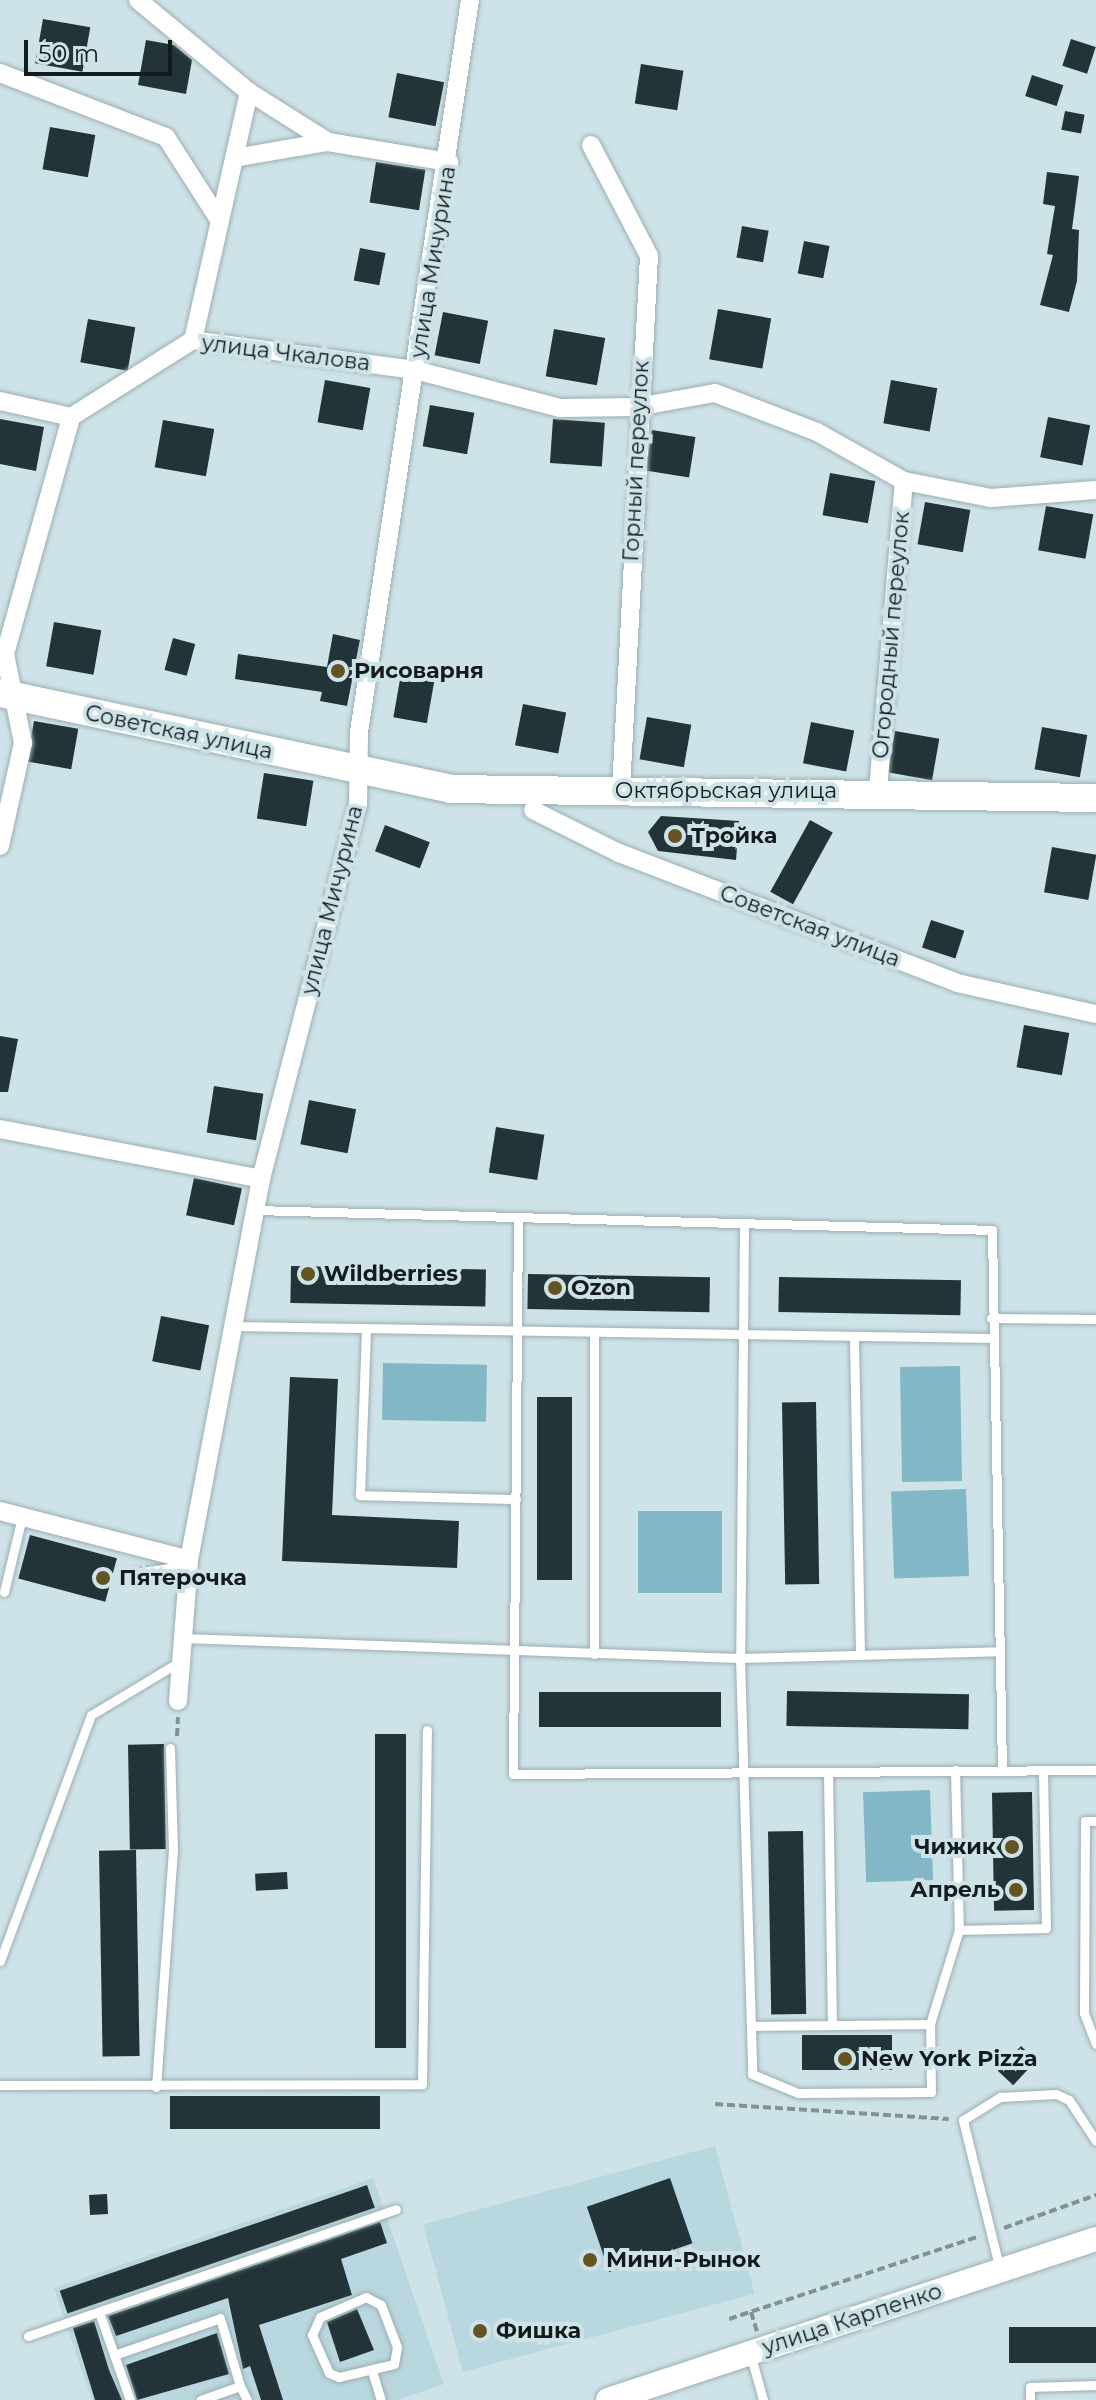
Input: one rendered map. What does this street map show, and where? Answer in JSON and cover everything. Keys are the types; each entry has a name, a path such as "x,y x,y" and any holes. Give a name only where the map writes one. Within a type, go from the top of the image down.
{"main road":[{"name":"Советская улица","path":"7,694 358,771"},
{"name":"Октябрьская улица","path":"358,771 450,789 878,790 1096,798"},
{"name":"улица Карпенко","path":"608,2400 1096,2239"}],"street":[{"path":"138,0 249,92 328,142"},
{"name":"улица Мичурина","path":"178,1701 189,1562 261,1179 358,805 358,771 415,370 449,162 470,0"},
{"path":"0,73 166,137 218,218"},
{"path":"193,340 218,218 249,92"},
{"path":"234,158 328,142 449,162"},
{"name":"Горный переулок","path":"591,145 649,256 637,407 621,791"},
{"name":"улица Чкалова","path":"71,417 193,340 415,370 560,408 637,407 715,393 817,432 904,481 991,498 1096,490"},
{"path":"0,401 71,417 5,654 7,694 23,743 0,846"},
{"name":"Огородный переулок","path":"878,790 904,481"},
{"name":"Советская улица","path":"533,810 607,848 957,983 1096,1014"},
{"path":"0,1129 261,1179"},
{"path":"0,1511 189,1562"}],"lane":[{"path":"255,1210 744,1227 992,1230 991,1338 1002,1770"},
{"path":"518,1219 513,1774 1096,1770"},
{"path":"744,1227 740,1658 752,2074 798,2093 931,2092 930,2024 959,1930 955,1770"},
{"path":"991,1318 1096,1319"},
{"path":"233,1326 854,1340 991,1338"},
{"path":"366,1330 360,1495 516,1499"},
{"path":"594,1335 594,1654"},
{"path":"854,1340 860,1655"},
{"path":"4,1592 22,1517"},
{"path":"129,1574 189,1562"},
{"path":"183,1638 740,1658 999,1651"},
{"path":"0,1961 91,1715 181,1661"},
{"path":"0,2085 422,2084 427,1730"},
{"path":"156,2087 173,1850 170,1748"},
{"path":"959,1930 1046,1928 1043,1770"},
{"path":"828,1772 832,2025"},
{"path":"1096,1821 1085,1821 1090,1848 1084,2013 1096,2044"},
{"path":"751,2026 930,2024"},
{"path":"1000,2270 988,2233 963,2120 1000,2097 1056,2094 1069,2100 1096,2141"},
{"path":"28,2336 396,2209"},
{"path":"366,2297 381,2305 397,2347 394,2364 372,2371 329,2373 312,2335 320,2317 366,2297"},
{"path":"99,2312 130,2400"},
{"path":"114,2355 220,2318 247,2400"},
{"path":"750,2353 763,2400"},
{"path":"372,2371 381,2400"},
{"path":"1030,2400 1030,2387 1096,2385"},
{"path":"200,2400 240,2386"}],"path":[{"path":"170,1748 177,1741 178,1701"},
{"path":"715,2104 963,2120"},
{"path":"729,2319 1096,2195"}],"shaded area":[{"path":"383,1363 487,1365 486,1422 382,1420"},
{"path":"960,1366 962,1481 902,1482 900,1367"},
{"path":"966,1489 969,1576 894,1579 891,1492"},
{"path":"638,1511 722,1511 722,1593 638,1593"},
{"path":"930,1790 933,1880 866,1882 863,1792"},
{"name":"Мини-Рынок","path":"715,2146 755,2294 463,2372 423,2224"},
{"path":"373,2178 444,2384 397,2400 92,2400 54,2288"}],"building":[{"path":"43,19 90,27 82,72 35,63"},
{"path":"1071,39 1096,47 1087,74 1062,66"},
{"path":"146,40 174,45 192,60 186,94 138,85"},
{"path":"641,64 683,71 677,110 635,104"},
{"path":"397,73 444,82 436,126 388,117"},
{"path":"1032,75 1063,85 1057,106 1025,96"},
{"path":"1065,111 1085,115 1081,133 1061,130"},
{"path":"50,127 95,135 88,177 43,169"},
{"path":"376,162 425,170 419,210 370,202"},
{"path":"1047,172 1079,176 1072,229 1079,230 1077,281 1069,312 1040,305 1053,255 1047,254 1055,206 1043,204"},
{"path":"742,226 769,231 763,262 736,258"},
{"path":"804,241 830,246 823,278 798,273"},
{"path":"360,248 386,253 379,285 354,280"},
{"path":"718,309 771,318 762,369 709,359"},
{"path":"443,312 488,321 480,364 435,355"},
{"path":"88,319 135,327 128,371 80,362"},
{"path":"554,329 605,338 597,385 546,376"},
{"path":"325,380 370,388 363,430 318,422"},
{"path":"891,380 937,388 930,431 883,423"},
{"path":"430,405 474,413 467,454 423,446"},
{"path":"1048,417 1090,425 1082,465 1040,457"},
{"path":"0,419 44,427 36,471 0,464"},
{"path":"553,419 605,423 602,467 550,463"},
{"path":"163,420 214,429 206,476 155,467"},
{"path":"652,430 695,437 689,477 646,470"},
{"path":"830,473 875,481 868,523 823,515"},
{"path":"925,502 970,510 963,552 918,544"},
{"path":"1046,506 1093,514 1085,559 1038,550"},
{"path":"54,622 101,630 93,675 46,666"},
{"path":"333,634 360,640 347,706 320,701 322,692 235,679 238,654 327,667"},
{"path":"173,638 195,644 187,676 164,670"},
{"path":"401,674 434,680 427,723 393,717"},
{"path":"523,704 566,712 558,754 515,745"},
{"path":"647,717 691,725 684,767 640,759"},
{"path":"34,721 78,729 71,769 27,761"},
{"path":"811,722 854,730 846,772 803,763"},
{"path":"1042,727 1087,735 1080,777 1035,769"},
{"path":"895,731 939,739 932,780 888,772"},
{"path":"264,773 313,781 306,826 257,818"},
{"path":"661,816 739,821 736,860 658,851 648,832"},
{"path":"810,820 833,833 793,904 770,892"},
{"path":"385,825 430,842 420,868 375,851"},
{"path":"1052,847 1096,855 1088,900 1044,892"},
{"path":"931,920 964,931 955,958 922,948"},
{"path":"1024,1025 1069,1033 1062,1075 1017,1067"},
{"path":"0,1036 18,1039 8,1092 0,1092"},
{"path":"214,1086 263,1094 256,1140 207,1132"},
{"path":"309,1100 356,1109 348,1153 300,1144"},
{"path":"496,1127 544,1135 537,1180 489,1172"},
{"path":"194,1178 242,1188 234,1225 186,1215"},
{"path":"291,1266 486,1269 485,1306 290,1303"},
{"path":"528,1274 710,1277 709,1312 527,1309"},
{"path":"779,1277 961,1280 960,1315 778,1312"},
{"path":"161,1316 209,1325 200,1371 152,1361"},
{"path":"290,1377 338,1379 332,1515 459,1521 457,1568 282,1561"},
{"path":"537,1397 572,1397 572,1580 537,1580"},
{"path":"816,1402 819,1584 785,1585 782,1403"},
{"path":"30,1535 117,1558 105,1602 18,1578"},
{"path":"787,1691 969,1694 968,1729 786,1726"},
{"path":"539,1692 721,1692 721,1727 539,1727"},
{"path":"375,1734 406,1734 406,2048 375,2048"},
{"path":"164,1744 166,1849 130,1850 128,1745"},
{"path":"1032,1792 1034,1910 994,1911 992,1793"},
{"path":"803,1831 806,2014 771,2015 768,1832"},
{"path":"136,1850 140,2056 103,2057 99,1851"},
{"path":"287,1872 288,1889 256,1891 255,1874"},
{"path":"802,2035 892,2035 892,2070 802,2070"},
{"path":"1021,2046 1036,2060 1013,2085 998,2071"},
{"path":"170,2096 380,2096 380,2129 170,2129"},
{"path":"670,2178 692,2243 609,2272 587,2207"},
{"path":"367,2185 375,2208 68,2314 60,2291"},
{"path":"107,2194 108,2214 90,2215 89,2195"},
{"path":"380,2222 387,2243 341,2259 352,2295 259,2325 283,2400 261,2400 250,2366 243,2369 228,2298 116,2336 108,2316"},
{"path":"357,2309 374,2350 340,2362 327,2322"},
{"path":"94,2321 122,2400 95,2400 73,2328"},
{"path":"1009,2327 1096,2327 1096,2363 1009,2363"},
{"path":"217,2333 229,2374 137,2400 126,2365"}],"place":[{"name":"Рисоварня","path":"338,671"},
{"name":"Тройка","path":"675,836"},
{"name":"Wildberries","path":"308,1274"},
{"name":"Ozon","path":"555,1288"},
{"name":"Пятерочка","path":"103,1578"},
{"name":"Чижик","path":"1012,1847"},
{"name":"Апрель","path":"1016,1890"},
{"name":"New York Pizza","path":"845,2059"},
{"name":"Мини-Рынок","path":"590,2260"},
{"name":"Фишка","path":"480,2331"}]}
